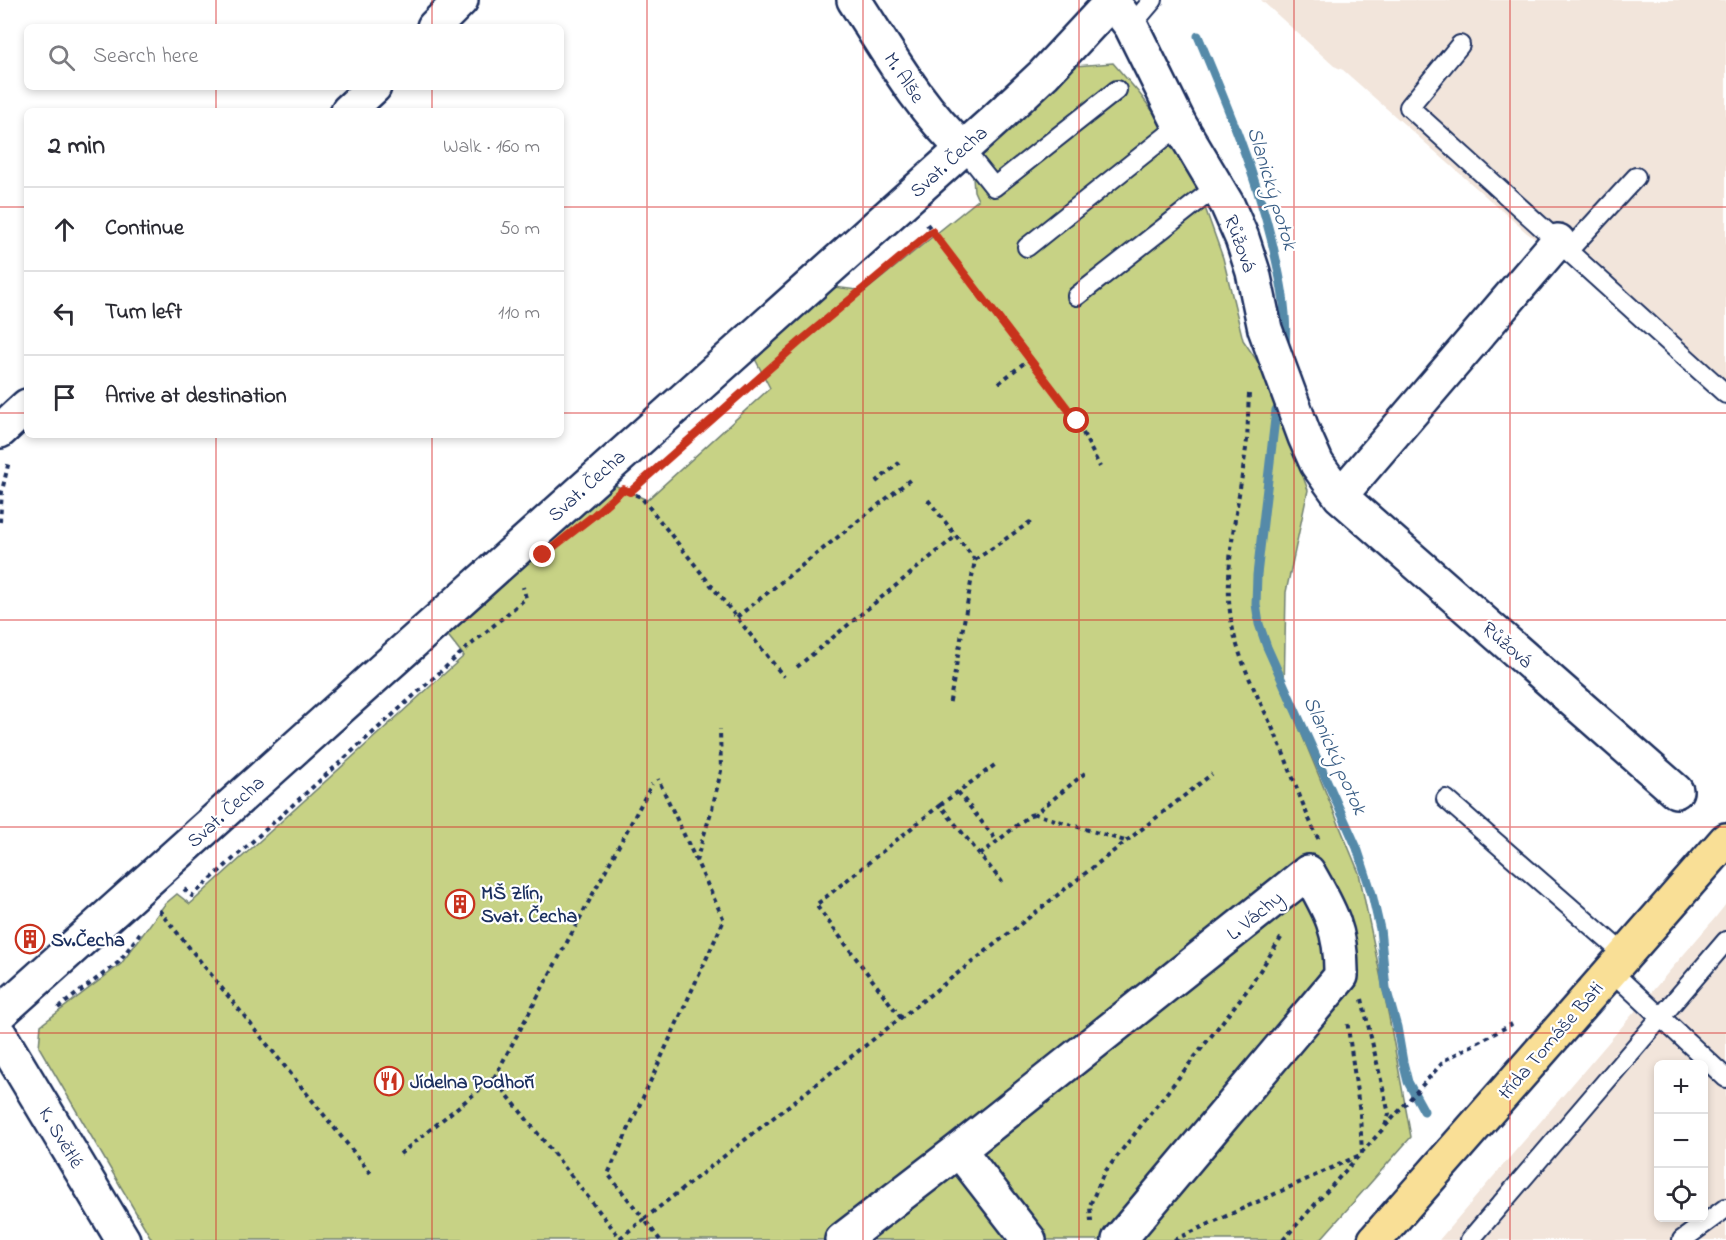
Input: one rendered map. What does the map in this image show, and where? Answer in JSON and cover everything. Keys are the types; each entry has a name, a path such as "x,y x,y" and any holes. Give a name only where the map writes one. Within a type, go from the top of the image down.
{"main road":[{"name":"třída Tomáše Bati","path":"1375,1240 1726,840"}],"street":[{"path":"437,24 461,0"},
{"name":"M. Alše","path":"854,0 928,110 963,148"},
{"name":"Svat. Čecha","path":"0,1013 1119,9"},
{"name":"Růžová","path":"1119,9 1180,125 1227,204 1242,238 1253,272 1265,329 1305,437 1327,480 1340,496 1676,791"},
{"path":"351,108 371,90"},
{"path":"1340,496 1563,246"},
{"path":"6,443 24,411"},
{"name":"L. Váchy","path":"842,1240 959,1150 1308,872 1328,906 1338,932 1351,984"},
{"path":"1119,1240 1351,984"},
{"name":"K. Světlé","path":"0,1035 123,1240"},
{"path":"959,1150 1029,1240"}],"lane":[{"path":"1119,9 1153,0"},
{"path":"1460,45 1409,107 1726,394"},
{"path":"963,148 994,187 1117,90"},
{"path":"1027,247 1180,125"},
{"path":"1563,246 1636,177"},
{"path":"1077,296 1216,187"},
{"path":"1446,799 1618,963 1662,1018 1726,1078"},
{"path":"1470,1240 1726,941"},
{"path":"1682,1240 1726,1208"}],"path":[{"path":"907,197 1077,421 1100,467"},
{"path":"803,339 932,231"},
{"path":"999,383 1029,359"},
{"path":"1249,394 1247,439 1232,540 1230,615 1245,672 1276,735 1305,813 1324,848"},
{"path":"0,522 6,443"},
{"path":"876,482 899,463"},
{"path":"596,477 641,497 784,677"},
{"path":"737,617 911,479"},
{"path":"630,492 639,484"},
{"path":"928,500 975,560"},
{"path":"949,706 975,560 1033,520"},
{"path":"797,667 956,536"},
{"path":"178,885 192,896 460,654 526,598 519,577"},
{"path":"696,861 721,771 720,729"},
{"path":"901,1018 816,905 940,805 996,764"},
{"path":"980,855 1085,773"},
{"path":"494,1078 621,1239 1212,774"},
{"path":"658,779 723,920 608,1174 660,1240"},
{"path":"400,1154 494,1078 652,784"},
{"path":"958,792 997,841"},
{"path":"940,805 1002,882"},
{"path":"1035,814 1125,841"},
{"path":"155,905 373,1176"},
{"path":"56,1009 119,962 136,941 145,925"},
{"path":"1091,1224 1090,1204 1104,1173 1248,989 1283,935 1279,927"},
{"path":"1351,984 1389,1114 1384,1129"},
{"path":"1351,984 1362,1154"},
{"path":"1284,1240 1445,1060 1512,1024"},
{"path":"1174,1240 1362,1154"}],"shaded area":[{"path":"1261,0 1726,0 1726,394 1621,301 1527,233"},
{"path":"1726,904 1726,1240 1439,1240 1715,918"}],"green space":[{"path":"1113,63 1139,93 1187,157 1223,258 1243,340 1264,371 1308,490 1286,592 1284,691 1359,873 1411,1137 1320,1240 152,1240 39,1047 41,1025 121,964 165,904 177,894 190,904 464,656 446,633 612,484 647,500 770,388 753,355 834,287 865,291 978,200 974,191 972,164 1075,66"}],"waterway":[{"name":"Slanický potok","path":"1198,36 1239,138 1265,215 1283,294 1285,346"},
{"name":"Slanický potok","path":"1276,410 1257,575 1256,604 1259,624 1267,647 1357,848 1372,894 1380,929 1386,988 1397,1027 1408,1082 1424,1111"}],"place":[{"name":"MŠ Zlín, Svat. Čecha","path":"460,904"},
{"name":"Sv.Čecha","path":"30,939"},
{"name":"Jídelna Podhoří","path":"389,1081"}],"route":[{"path":"543,555 623,489 630,492 803,339 932,231 1077,421"}]}
